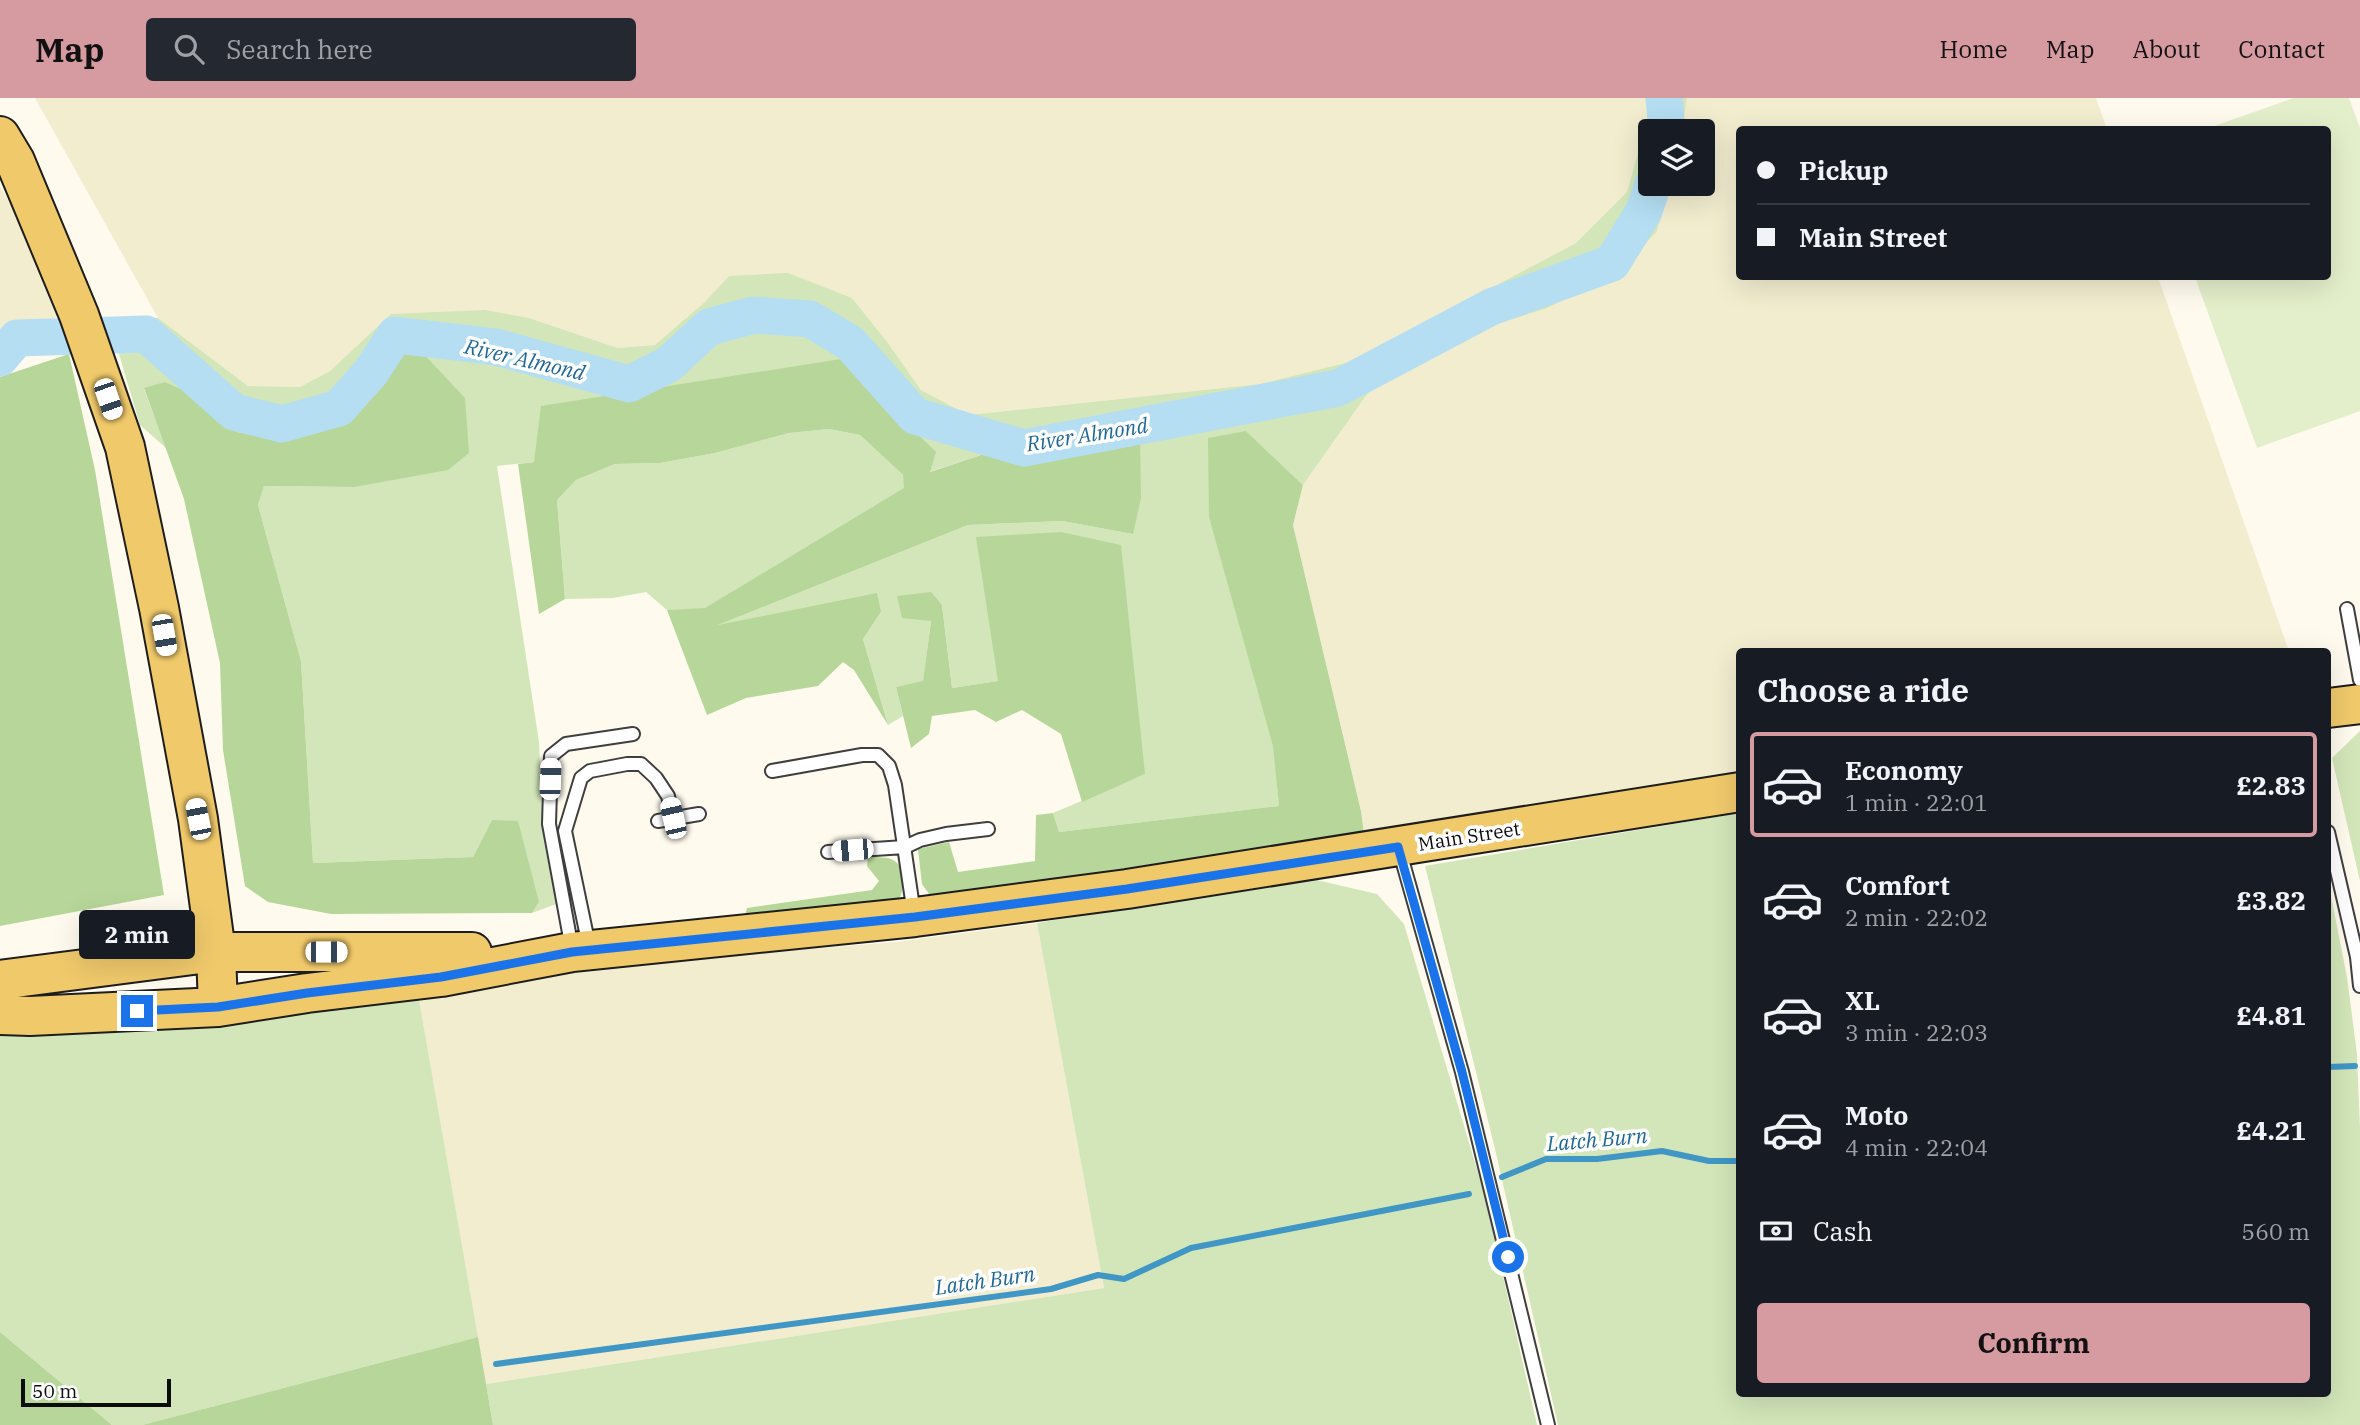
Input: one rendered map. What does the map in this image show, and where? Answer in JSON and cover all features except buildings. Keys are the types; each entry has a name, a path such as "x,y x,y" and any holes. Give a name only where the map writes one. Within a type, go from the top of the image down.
{"main road":[{"path":"0,136 15,161 86,333 125,447 159,608 198,819 217,980"},
{"path":"2331,708 2360,704"},
{"name":"Main Street","path":"0,979 217,980 581,951 915,917 1127,889 1736,793"},
{"name":"Main Street","path":"0,1015 30,1016 217,980 307,993 441,977 581,951"}],"lane":[{"path":"2347,609 2360,680"},
{"path":"581,951 549,824 551,756 566,744 633,734"},
{"path":"772,771 862,755 878,755 889,766 895,785 915,917"},
{"path":"581,951 565,831 581,778 590,771 640,764 656,778 668,796 673,818"},
{"path":"658,821 699,814"},
{"path":"828,852 905,847 920,840 988,829"},
{"path":"2331,845 2357,957 2360,986"},
{"path":"1398,847 1462,1072 1548,1425"}],"shaded area":[{"path":"35,98 1648,98 1647,119 1638,119 1638,152 1627,192 1576,243 1353,361 1260,384 968,415 921,390 852,298 729,276 706,302 655,345 618,348 529,318 391,314 330,371 300,387 248,386 158,318"},
{"path":"1687,98 2096,98 2106,126 1736,126 1736,280 2159,280 2288,648 1736,648 1736,775 1364,834 1361,810 1293,525 1303,485 1370,390 1452,338 1545,309 1657,231 1667,196 1715,196 1715,119 1684,119"},
{"path":"0,186 35,248 57,316 46,323 22,328 0,340"},
{"path":"1037,923 1104,1288 486,1384 418,994 557,969 896,942"}],"green space":[{"path":"1648,98 1687,98 1684,119 1647,119"},
{"path":"2294,98 2349,98 2360,128 2360,411 2257,448 2196,280 2331,280 2331,126 2215,126"},
{"path":"1638,152 1638,196 1667,196 1657,231 1620,272 1545,309 1452,338 1370,390 1303,485 1246,431 1279,806 1059,832 1053,813 1145,774 998,681 952,688 942,604 931,620 923,682 896,687 903,716 888,725 863,639 881,612 713,627 968,525 1062,521 1133,534 993,451 929,472 841,359 534,462 497,466 539,742 543,837 556,904 532,913 539,902 492,820 473,857 313,863 301,661 258,505 264,486 354,487 398,347 344,418 279,439 237,432 194,395 144,389 166,448 140,425 109,320 158,318 248,386 300,387 330,371 391,314 485,310 529,318 618,348 655,345 705,302 729,276 788,273 852,298 921,390 968,415 1260,384 1353,361 1576,243 1627,192"},
{"path":"397,347 418,348 465,398 469,453 448,470 354,487 264,486 258,505 301,661 313,863 473,857 492,820 518,821 539,902 532,913 331,914 268,902 245,886 223,750 220,663 184,499 144,388 165,382 194,395 237,432 279,439 344,418"},
{"path":"69,354 95,470 164,895 0,926 0,377"},
{"path":"841,359 936,452 930,472 993,451 1140,436 1141,498 1133,534 1062,521 968,525 718,625 877,593 881,612 863,639 888,725 854,670 843,662 818,686 746,698 707,715 667,610 705,608 904,488 903,475 860,435 829,429 789,433 715,453 660,463 615,464 576,480 557,500 565,599 539,614 518,464 534,462 541,406"},
{"path":"829,429 860,435 903,475 905,488 705,609 667,610 646,592 613,598 565,599 557,500 576,480 615,464 660,463 715,453 789,433"},
{"path":"1246,431 1303,485 1293,525 1361,811 1364,834 936,904 922,884 918,849 949,842 958,872 1035,861 1036,815 1053,813 1059,832 1279,806 1273,746 1209,517 1208,438"},
{"path":"1061,532 1121,545 1145,774 1082,802 1061,734 1022,710 996,722 975,710 932,716 929,734 911,748 896,687 923,681 931,621 902,618 897,596 931,592 942,605 952,688 998,681 976,537"},
{"path":"2360,731 2360,881 2332,758"},
{"path":"1736,814 1736,1397 2331,1397 2331,896 2347,977 2357,1054 2360,1129 2360,1425 1558,1425 1495,1149 1425,866"},
{"path":"868,856 891,859 901,868 903,886 897,904 744,920 747,908 872,890 879,881 867,866"},
{"path":"1312,879 1377,894 1404,924 1484,1193 1537,1425 493,1425 486,1384 1104,1288 1037,923"},
{"path":"418,994 478,1337 142,1425 112,1425 0,1332 0,1024"},
{"path":"0,1332 112,1425 0,1425"},
{"path":"478,1337 493,1425 142,1425"}],"waterway":[{"name":"River Almond","path":"1664,98 1666,119"},
{"name":"River Almond","path":"0,358 17,338 146,334 234,412 282,424 339,408 371,372 395,335 496,347 629,384 669,364 709,327 754,315 810,319 850,343 915,416 1024,448 1338,388 1491,307 1612,263 1644,211 1649,196"},
{"name":"Latch Burn","path":"2331,1067 2355,1066"},
{"name":"Latch Burn","path":"1502,1177 1546,1159 1597,1159 1662,1151 1709,1161 1736,1161"},
{"name":"Latch Burn","path":"496,1364 1051,1289 1098,1275 1124,1279 1191,1248 1469,1194"}],"route":[{"path":"137,1011 218,1007 441,977 572,952 915,917 1127,889 1398,847 1462,1072 1508,1257"}]}
